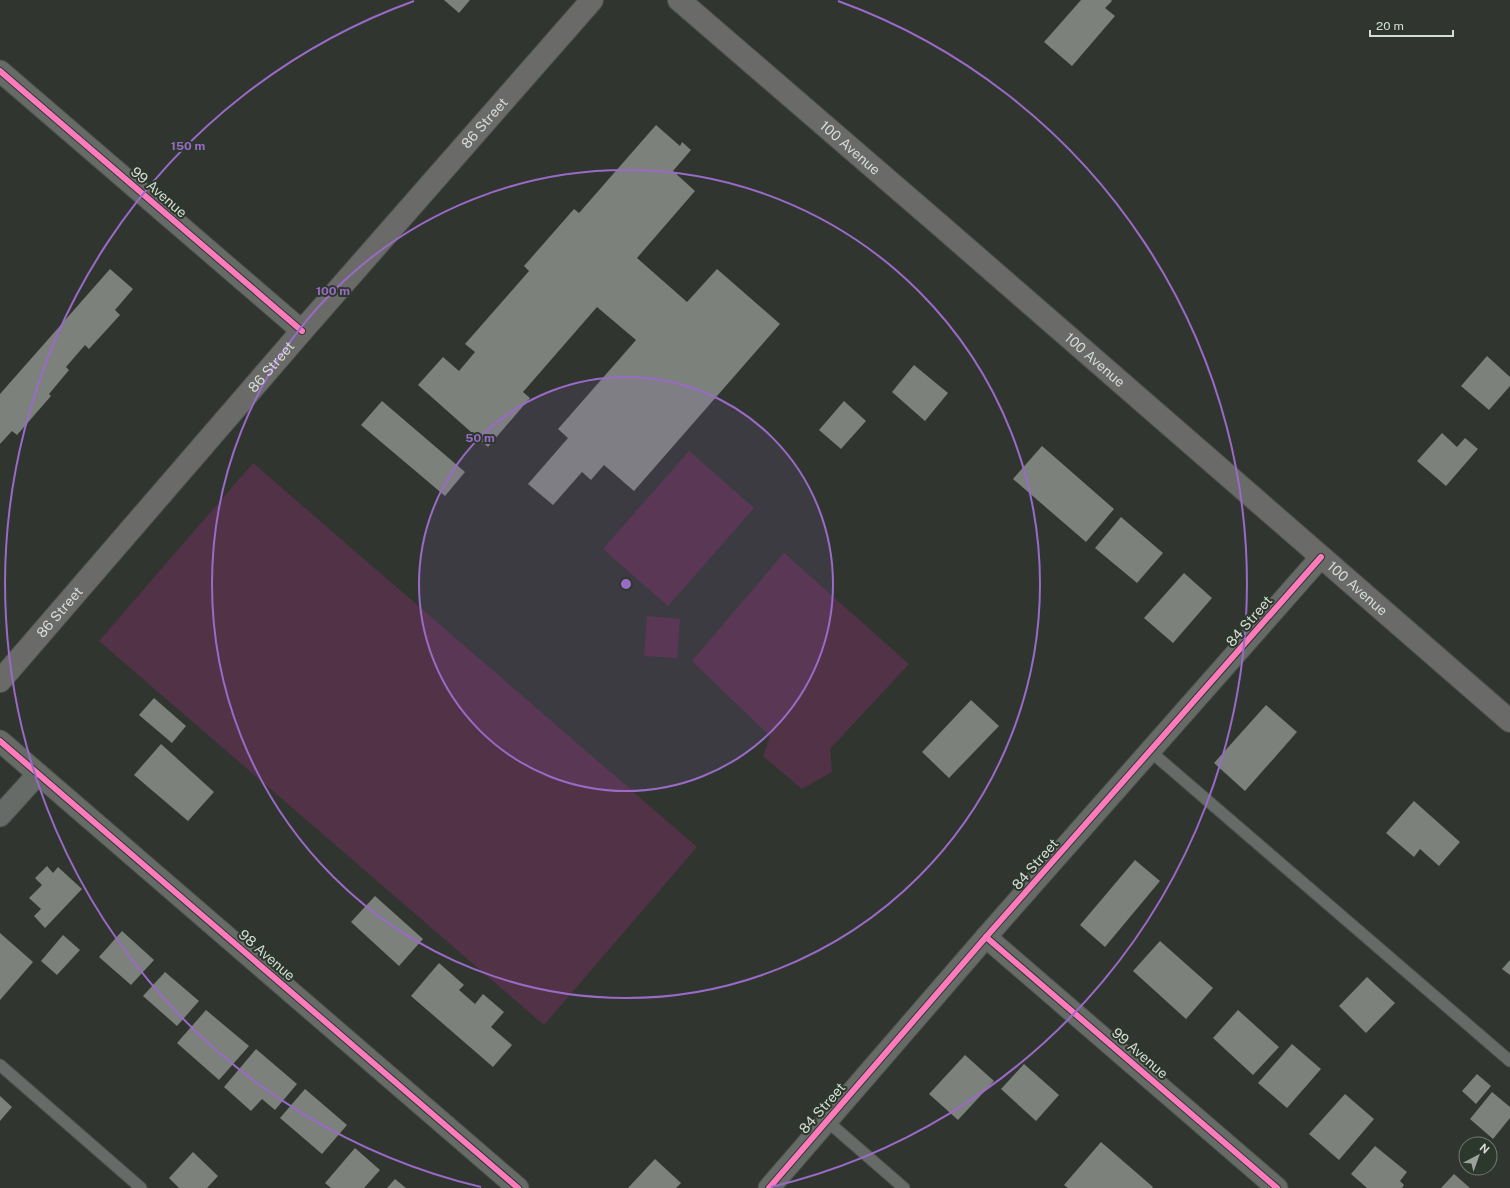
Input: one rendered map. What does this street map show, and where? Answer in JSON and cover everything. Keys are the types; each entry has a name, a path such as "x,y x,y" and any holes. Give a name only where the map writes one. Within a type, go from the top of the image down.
{"main road":[{"name":"86 Street","path":"0,681 302,331 592,0"},
{"name":"100 Avenue","path":"679,0 1510,721"}],"street":[{"name":"99 Avenue","path":"0,71 302,331"},
{"name":"84 Street","path":"769,1188 986,937 1321,557"},
{"name":"98 Avenue","path":"0,741 518,1188"},
{"path":"0,816 38,774"},
{"name":"99 Avenue","path":"986,937 1277,1188"}],"lane":[{"path":"1150,751 1510,1061"},
{"path":"0,1065 141,1188"},
{"path":"827,1121 904,1188"}],"shaded area":[{"path":"689,451 754,508 668,606 603,549"},
{"path":"253,463 697,847 544,1025 99,641"},
{"path":"784,553 909,664 830,749 832,772 802,789 763,756 770,736 692,661"},
{"path":"647,616 680,619 677,658 644,656"}],"building":[{"path":"444,0 470,0 459,13"},
{"path":"1081,0 1111,0 1112,1 1105,8 1115,16 1072,66 1044,42"},
{"path":"656,125 680,146 682,142 691,150 673,171 695,191 637,258 687,302 717,269 780,324 634,491 604,465 591,480 582,472 553,505 528,484 568,438 558,429 636,340 597,307 523,392 530,398 488,447 418,385 443,357 459,371 475,352 465,344 529,271 524,266 574,209 579,213"},
{"path":"110,269 133,289 115,310 120,315 89,349 85,345 66,367 69,370 49,394 51,396 17,435 12,431 0,444 0,394"},
{"path":"1487,356 1510,377 1510,386 1489,410 1461,386"},
{"path":"914,365 948,393 925,421 892,392"},
{"path":"382,401 465,472 445,496 361,425"},
{"path":"844,401 866,421 841,449 819,430"},
{"path":"1442,433 1457,447 1465,438 1478,449 1446,486 1417,461"},
{"path":"1042,446 1114,509 1086,542 1013,479"},
{"path":"1121,517 1163,553 1137,583 1095,548"},
{"path":"1184,573 1212,598 1173,643 1144,618"},
{"path":"154,698 186,726 172,743 139,715"},
{"path":"971,700 999,726 949,778 922,752"},
{"path":"1266,705 1297,732 1245,791 1214,763"},
{"path":"161,744 214,792 188,821 134,775"},
{"path":"1414,801 1460,842 1439,866 1420,849 1414,857 1386,833"},
{"path":"1135,860 1160,881 1105,947 1080,925"},
{"path":"47,866 53,873 58,867 82,889 45,928 34,916 41,909 29,898 42,885 35,878"},
{"path":"375,896 423,939 399,966 351,922"},
{"path":"122,931 154,960 131,985 99,957"},
{"path":"0,933 33,962 0,1000"},
{"path":"63,935 80,950 57,975 41,961"},
{"path":"1160,941 1213,988 1186,1019 1133,971"},
{"path":"1510,960 1510,975 1502,969"},
{"path":"439,963 464,985 459,990 475,1004 483,994 504,1012 491,1027 512,1045 493,1067 411,996"},
{"path":"165,972 199,1001 177,1026 143,996"},
{"path":"1367,977 1395,1003 1366,1033 1339,1006"},
{"path":"206,1010 249,1046 219,1080 177,1043"},
{"path":"1238,1010 1279,1047 1253,1075 1213,1038"},
{"path":"1292,1044 1321,1069 1287,1108 1258,1083"},
{"path":"256,1049 297,1084 275,1110 262,1099 251,1111 224,1087"},
{"path":"965,1055 994,1081 958,1120 929,1094"},
{"path":"1024,1064 1059,1095 1036,1121 1001,1089"},
{"path":"1477,1074 1491,1086 1476,1104 1462,1091"},
{"path":"305,1089 347,1125 322,1154 280,1118"},
{"path":"1492,1092 1510,1107 1510,1118 1495,1136 1490,1136 1470,1119"},
{"path":"1345,1094 1374,1119 1339,1160 1309,1134"},
{"path":"0,1096 12,1107 0,1121"},
{"path":"1101,1142 1153,1187 1068,1188 1064,1185"},
{"path":"1375,1146 1407,1172 1400,1181 1404,1185 1402,1188 1367,1188 1351,1174"},
{"path":"355,1148 380,1170 364,1188 331,1188 325,1183"},
{"path":"193,1152 218,1176 207,1188 179,1188 169,1178"},
{"path":"655,1159 681,1183 676,1188 628,1188"},
{"path":"1454,1174 1470,1188 1441,1188"},
{"path":"395,1179 406,1188 387,1188"}],"cycle path":[{"path":"0,71 302,331"},
{"path":"769,1188 986,937 1321,557"},
{"path":"0,741 518,1188"},
{"path":"986,937 1277,1188"}]}
